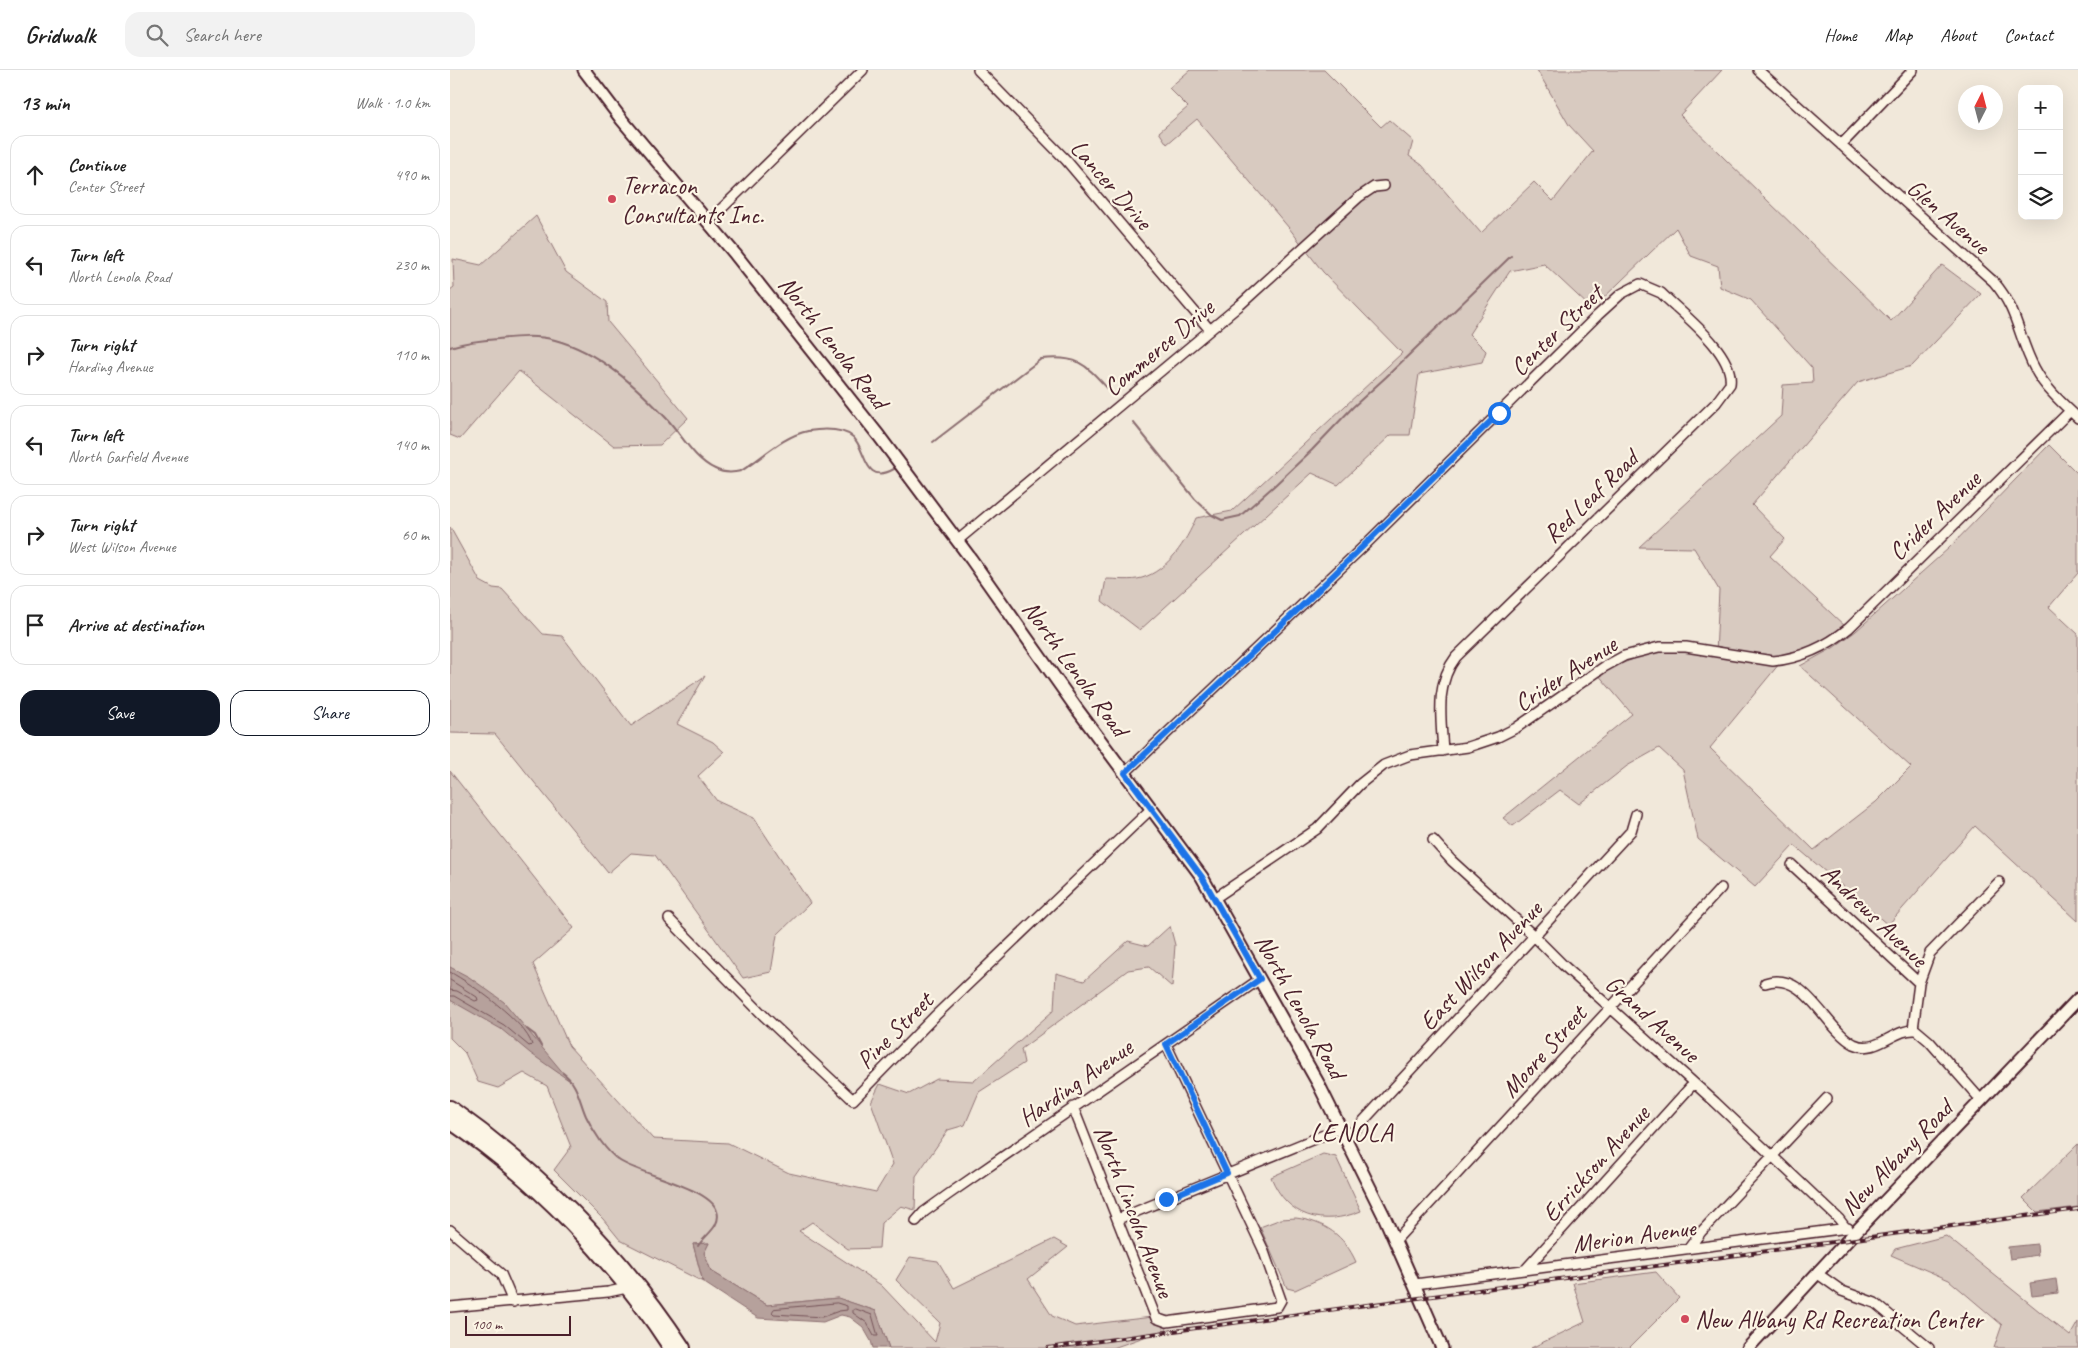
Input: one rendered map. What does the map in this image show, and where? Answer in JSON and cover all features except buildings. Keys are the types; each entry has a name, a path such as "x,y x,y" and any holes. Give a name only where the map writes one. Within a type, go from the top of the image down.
{"highway":[{"path":"450,1108 521,1163 578,1217 629,1273 662,1316 683,1348"},
{"path":"450,1121 493,1153 538,1192 587,1241 627,1288 672,1348"}],"main road":[{"name":"North Lenola Road","path":"584,70 622,120 708,222 844,390 957,541 1081,716 1186,855 1215,898 1312,1071 1395,1241 1442,1348"},
{"name":"New Albany Road","path":"1748,1348 2078,999"}],"street":[{"path":"708,222 863,70"},
{"name":"Lancer Drive","path":"978,70 1070,165 1210,330"},
{"name":"Glen Avenue","path":"1758,70 1983,272 2002,292 2016,316 2035,369 2051,392 2078,418"},
{"path":"1842,146 1913,70"},
{"name":"Commerce Drive","path":"957,541 1210,330 1280,270 1359,197 1374,188 1384,186"},
{"name":"Center Street","path":"1125,773 1308,600 1604,310 1633,287 1640,284 1654,288"},
{"name":"Red Leaf Road","path":"1444,751 1441,707 1442,686 1447,670 1456,657 1716,402 1730,384 1729,370 1712,343 1654,288"},
{"name":"Crider Avenue","path":"1215,898 1317,829 1376,770 1401,757 1478,744 1512,730 1613,661 1635,652 1659,647 1686,647 1773,661 1785,660 1819,649 1849,628 2070,411"},
{"name":"Pine Street","path":"669,919 765,1018 853,1100 936,1015 1151,809"},
{"name":"East Wilson Avenue","path":"1118,1219 1227,1173 1355,1130 1631,831 1636,814"},
{"name":"Grand Avenue","path":"1433,840 1452,861 1563,965 1834,1213 1845,1227"},
{"name":"Andrews Avenue","path":"1792,864 1919,982 1913,1029"},
{"path":"1919,982 1930,952 1999,882"},
{"name":"Moore Street","path":"1395,1241 1721,888"},
{"name":"Harding Avenue","path":"916,1221 937,1202 1260,979"},
{"path":"1766,983 1775,981 1786,983 1796,988 1812,1000 1834,1026 1853,1043 1860,1046 1874,1045 1904,1030 1916,1030 1929,1041 1981,1100"},
{"path":"1166,1044 1227,1173"},
{"name":"Errickson Avenue","path":"1525,1270 1694,1083"},
{"path":"1690,1248 1701,1232 1828,1098"},
{"name":"North Lincoln Avenue","path":"1073,1107 1156,1318 1167,1322 1271,1309 1277,1307 1282,1300 1263,1249 1227,1173"},
{"name":"Merion Avenue","path":"1414,1284 1845,1227 1860,1228"},
{"path":"450,1230 501,1274 514,1302"},
{"path":"1818,1274 1842,1291 1875,1303 1929,1348"},
{"path":"450,1307 613,1292 627,1288"}],"shaded area":[{"path":"1190,70 1324,70 1381,127 1389,120 1413,141 1409,156 1422,165 1481,233 1534,182 1553,201 1593,151 1569,125 1537,70 1722,70 1680,115 1891,321 1942,265 1981,294 1912,366 1858,382 1752,505 1785,539 1770,556 1847,628 1797,657 1784,658 1710,748 1814,850 1876,802 1911,767 1800,666 1833,648 1856,631 1949,548 2049,445 2078,474 2078,573 2049,607 2078,634 2078,921 1975,826 1888,925 1794,845 1755,887 1698,839 1683,770 1659,748 1627,766 1579,804 1560,790 1513,826 1503,818 1632,714 1597,673 1665,647 1716,654 1719,590 1694,548 1639,547 1781,416 1783,385 1813,383 1812,368 1751,300 1720,287 1718,266 1691,256 1676,228 1592,309 1544,264 1510,271 1469,334 1486,351 1482,362 1419,374 1410,435 1391,435 1338,485 1312,473 1140,630 1102,601 1106,579 1138,579 1160,569 1175,554 1196,518 1232,511 1402,353 1323,272 1289,228 1197,119 1167,144 1159,132 1188,107 1169,88"},
{"path":"536,216 566,272 607,302 608,322 688,418 660,445 614,446 519,371 460,439 450,435 450,290 454,287 453,259 481,265"},
{"path":"450,527 480,581 493,588 502,589 543,634 562,636 631,726 705,676 677,724 713,742 724,752 698,776 717,801 754,818 810,903 777,935 771,972 743,978 655,855 631,853 608,873 495,734 450,733"},
{"path":"450,771 574,928 533,964 569,1046 653,1139 728,1143 789,1173 876,1192 893,1164 871,1102 880,1084 909,1094 937,1079 974,1081 1054,1010 1056,973 1084,981 1128,941 1148,946 1170,926 1175,945 1172,987 1149,967 1128,970 1021,1049 1024,1063 979,1092 965,1125 948,1130 916,1176 915,1210 901,1206 881,1223 879,1248 848,1249 812,1222 799,1231 881,1285 935,1342 940,1323 896,1280 910,1257 938,1261 954,1288 1054,1239 1068,1247 1028,1279 1052,1316 1075,1326 1161,1316 1167,1329 1113,1348 889,1348 876,1311 837,1298 767,1305 711,1271 704,1253 709,1243 693,1244 703,1282 620,1240 603,1219 554,1170 571,1147 547,1086 524,1073 498,1088 478,1082 465,1053 450,1038"},
{"path":"2078,1144 2078,1207 2037,1212 2023,1198"},
{"path":"1323,1154 1336,1157 1361,1211 1333,1218 1307,1215 1296,1210 1278,1191 1271,1177"},
{"path":"1296,1218 1316,1223 1332,1231 1346,1244 1356,1262 1295,1290 1287,1288 1260,1227 1281,1219"},
{"path":"1946,1236 2070,1336 2078,1322 2078,1348 1994,1348 2002,1325 1949,1280 1891,1255 1895,1249"},
{"path":"1656,1272 1679,1298 1629,1348 1531,1348 1585,1322 1573,1283"}],"water":[{"path":"450,967 469,977 504,1002 570,1081 530,1053 501,1029 450,1000"},
{"path":"709,1243 704,1253 711,1271 767,1305 838,1298 876,1311 889,1348 873,1348 863,1327 850,1317 841,1315 823,1322 758,1318 703,1282 693,1244"},
{"path":"2037,1244 2038,1255 2010,1259 2008,1247"},
{"path":"2056,1279 2058,1293 2032,1296 2030,1283"}],"waterway":[{"path":"1133,422 1195,499 1212,515 1222,520 1240,516 1312,450 1353,407 1511,256"},
{"path":"450,347 480,341 526,337 548,338 572,346 617,372 644,395 668,420 701,460 721,471 741,471 790,438 808,431 825,430 843,432 853,437 858,443 867,464 876,473 884,473 894,469"},
{"path":"933,442 1041,359 1064,359 1080,363 1094,374 1110,391"},
{"path":"527,1029 535,1035 541,1046"},
{"path":"563,1073 575,1087 586,1116 596,1134 615,1157 630,1166 702,1195 712,1203 717,1211 717,1221 698,1246"}],"railway":[{"path":"1048,1348 2078,1209"}],"place":[{"name":"Terracon Consultants Inc.","path":"612,199"},
{"name":"New Albany Rd Recreation Center","path":"1685,1319"}],"district":[{"name":"LENOLA","path":"1352,1132"}],"route":[{"path":"1166,1199 1227,1173 1166,1044 1260,979 1202,877 1125,773 1308,600 1499,413"}]}
